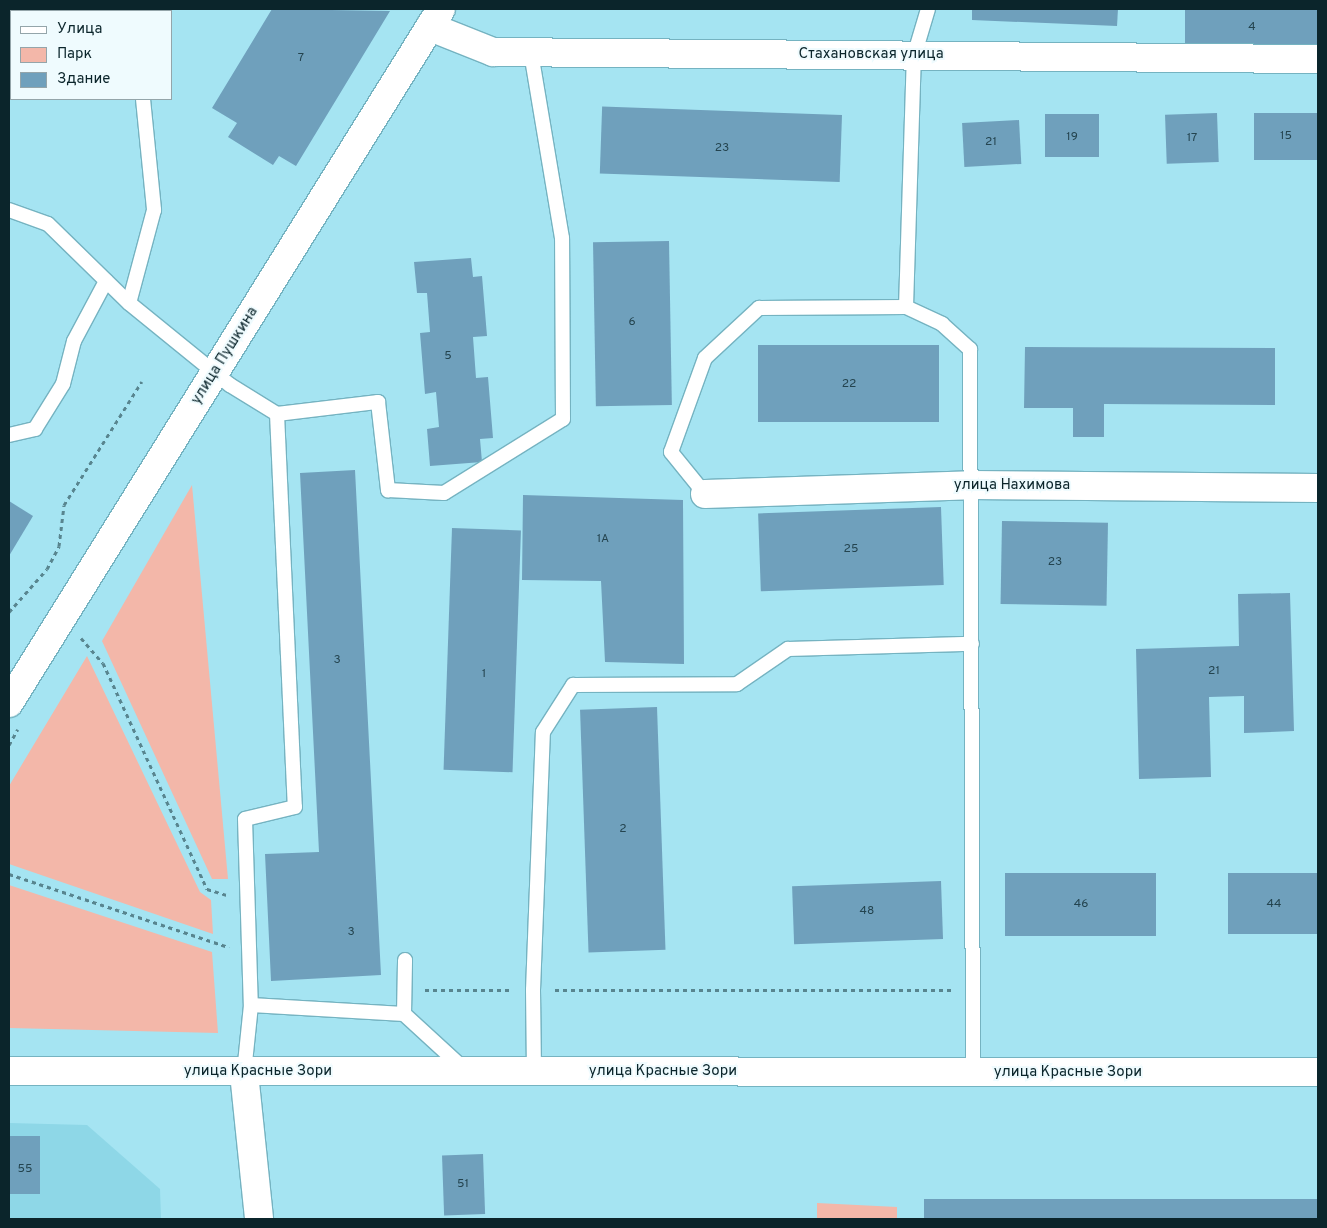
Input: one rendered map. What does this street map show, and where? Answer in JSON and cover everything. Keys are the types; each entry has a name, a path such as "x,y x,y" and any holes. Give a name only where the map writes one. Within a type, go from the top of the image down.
{"street":[{"name":"Стахановская улица","path":"435,18 493,52 1318,59"},
{"name":"улица Пушкина","path":"9,703 435,18"},
{"name":"улица Нахимова","path":"705,494 971,485 1318,488"},
{"name":"улица Красные Зори","path":"9,1071 244,1073 1318,1072"},
{"path":"244,1073 259,1219"}],"lane":[{"path":"906,307 914,56 928,9"},
{"path":"9,210 48,224 129,303 215,374 277,414 378,402 388,490 444,493 563,419 562,238 531,53"},
{"path":"129,303 154,210 143,100"},
{"path":"9,435 35,429 40,422 63,384 74,342 106,281"},
{"path":"705,494 671,452 705,358 759,308 906,307 942,324 970,349 975,990 973,1073"},
{"path":"244,1073 251,1005 244,901 244,819 295,807 277,414"},
{"path":"534,1072 533,990 543,732 573,685 737,684 788,649 972,644"},
{"path":"404,1014 405,960"},
{"path":"251,1005 404,1014 467,1072"}],"path":[{"path":"9,612 48,569 60,546 64,505 142,381"},
{"path":"77,633 104,663 207,889 244,901"},
{"path":"9,874 249,954"},
{"path":"404,990 975,990"}],"shaded area":[{"path":"9,1123 87,1125 160,1189 161,1219 9,1219"}],"green space":[{"path":"192,485 228,879 212,879 102,641"},
{"path":"87,656 200,892 211,900 213,934 9,864 9,786"},
{"path":"9,885 212,952 218,1033 9,1028"},
{"path":"817,1203 897,1207 897,1219 817,1219"}],"building":[{"path":"272,9 390,11 296,166 279,156 273,165 228,137 237,123 212,108"},
{"path":"972,9 1118,9 1117,26 972,20"},
{"path":"1185,9 1318,9 1318,51 1185,51"},
{"path":"602,107 842,115 840,182 600,174"},
{"path":"1217,113 1219,162 1167,164 1165,115"},
{"path":"1254,113 1318,113 1318,160 1254,160"},
{"path":"1045,114 1099,114 1099,157 1045,157"},
{"path":"1019,120 1021,164 964,167 962,123"},
{"path":"669,241 672,405 596,406 593,242"},
{"path":"471,258 473,277 482,276 487,336 473,337 476,378 488,377 493,438 480,439 482,462 430,466 427,429 439,427 436,392 425,394 420,333 430,332 427,293 417,293 414,262"},
{"path":"758,345 939,345 939,422 758,422"},
{"path":"1025,347 1275,348 1275,405 1104,404 1104,437 1073,437 1073,408 1024,408"},
{"path":"355,470 381,975 271,981 265,854 319,852 300,473"},
{"path":"523,495 683,500 684,664 605,662 601,581 522,580"},
{"path":"9,501 33,516 9,556"},
{"path":"941,507 944,585 761,591 758,513"},
{"path":"1002,521 1108,523 1107,606 1001,604"},
{"path":"452,528 521,530 513,772 444,770"},
{"path":"1290,593 1294,731 1244,733 1244,696 1209,697 1211,777 1139,779 1136,649 1239,646 1238,594"},
{"path":"657,707 665,950 589,953 580,710"},
{"path":"1005,873 1156,873 1156,936 1005,936"},
{"path":"1228,873 1318,873 1318,934 1228,934"},
{"path":"941,881 943,939 794,944 792,886"},
{"path":"9,1136 40,1136 40,1194 9,1194"},
{"path":"483,1154 485,1214 444,1215 442,1155"},
{"path":"924,1199 1318,1199 1318,1219 924,1219"}]}
